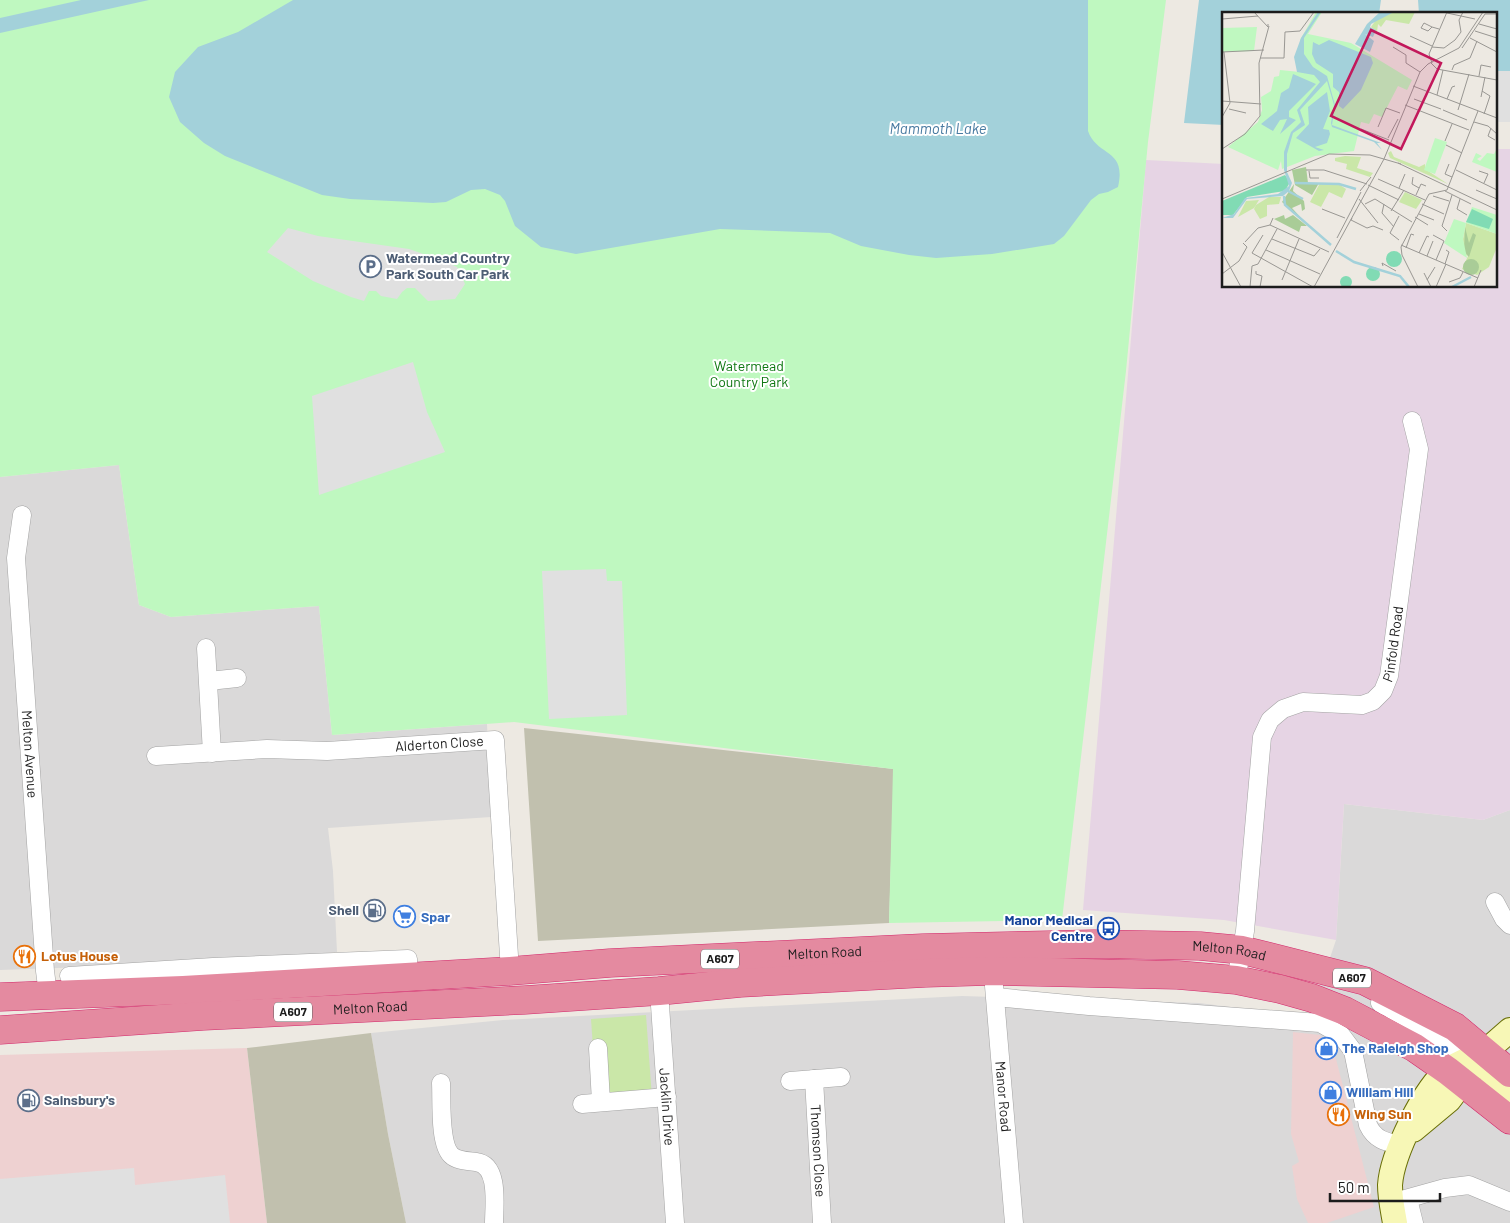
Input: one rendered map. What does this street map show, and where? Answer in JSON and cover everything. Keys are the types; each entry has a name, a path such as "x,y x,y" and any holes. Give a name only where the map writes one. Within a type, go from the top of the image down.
{"highway":[{"name":"Melton Road","path":"193,1007 383,1008 659,991 991,958 1152,945 1200,946 1242,950 1365,981 1455,1026 1486,1052"},
{"name":"Melton Road","path":"0,1030 193,1007 296,983 326,972 409,976 660,961 991,958 1236,980 1280,989 1345,1010 1457,1072"},
{"name":"Melton Road","path":"660,961 676,971 731,972 740,982"},
{"path":"0,997 48,994 116,983 193,1007"},
{"path":"296,983 296,992 306,1000 372,999 383,1008"},
{"name":"A607","path":"1486,1052 1510,1072"},
{"name":"A607","path":"1457,1072 1510,1120"}],"street":[{"name":"Pinfold Road","path":"1236,980 1242,950 1262,737 1270,720 1283,709 1303,702 1362,705 1373,701 1383,691 1389,676 1419,449 1412,421"},
{"name":"Melton Avenue","path":"22,515 16,558 48,994"},
{"path":"206,648 212,753"},
{"path":"209,681 237,678"},
{"name":"Alderton Close","path":"156,756 267,748 327,750 495,740 510,971"},
{"path":"1494,902 1510,925"},
{"name":"Manor Road","path":"991,958 996,998 1014,1223"},
{"path":"69,976 116,983 212,967 326,972"},
{"path":"1326,971 1416,1024 1449,1048 1457,1072 1449,1100 1403,1141 1390,1184 1398,1208 1414,1223"},
{"name":"Jacklin Drive","path":"659,991 675,1223"},
{"path":"996,998 1320,1024 1340,1034 1353,1051 1360,1090 1371,1132 1382,1140 1403,1141"},
{"path":"1457,1072 1486,1052 1510,1030"},
{"path":"598,1048 601,1102"},
{"path":"1486,1052 1494,1084 1510,1104"},
{"path":"790,1081 841,1078"},
{"name":"Thomson Close","path":"814,1079 822,1223"},
{"path":"446,1095 443,1136 446,1147 451,1155 460,1160 481,1163 488,1169 494,1179 494,1223"},
{"path":"582,1104 667,1097"},
{"path":"1398,1208 1445,1188 1469,1185 1510,1202"}],"shaded area":[{"path":"1498,71 1510,71 1510,122 1498,122"},
{"path":"1498,149 1510,149 1510,810 1483,820 1344,804 1336,940 1224,920 1083,910 1146,160 1222,164 1222,288 1498,288"},
{"name":"Watermead Country Park South Car Park","path":"288,228 318,236 409,249 457,267 465,284 455,299 428,301 415,288 407,288 397,299 381,296 376,291 369,291 364,301 351,297 313,281 267,252"},
{"path":"413,362 427,412 445,452 319,495 312,396"},
{"path":"119,465 139,605 171,617 319,606 332,735 487,724 491,817 328,828 333,871 337,952 230,962 0,970 0,477"},
{"path":"606,569 607,581 622,581 627,715 549,719 542,571"},
{"path":"524,728 894,769 889,923 538,941"},
{"path":"1344,804 1483,820 1510,810 1510,1223 406,1223 388,1134 371,1033 503,1020 962,996 1199,1003 1310,1017 1336,940"},
{"path":"1293,1032 1320,1035 1336,1059 1374,1207 1327,1223 1308,1223 1297,1199 1292,1166 1299,1162 1291,1134"},
{"path":"371,1033 388,1134 406,1223 267,1223 247,1048"},
{"path":"247,1048 267,1223 0,1223 0,1055"},
{"path":"134,1168 135,1185 225,1175 230,1223 0,1223 0,1179"}],"green space":[{"name":"Watermead Country Park","path":"0,0 1166,0 1148,142 1126,371 1062,920 889,923 893,769 514,722 332,735 319,606 171,617 139,605 119,465 0,477"},
{"path":"646,1015 652,1098 601,1102 591,1019"}],"water":[{"path":"81,0 149,0 0,33 0,18"},
{"name":"Mammoth Lake","path":"293,0 1088,0 1088,131 1092,139 1115,159 1120,174 1118,187 1099,194 1091,200 1064,236 1054,244 992,254 936,258 861,246 830,233 720,229 576,254 541,247 515,226 505,201 500,195 485,189 471,190 446,202 433,203 350,199 322,195 225,156 204,143 180,122 169,97 175,72 198,47 238,32"},
{"path":"1199,0 1381,0 1379,12 1222,12 1222,125 1184,123"},
{"path":"1418,0 1510,0 1510,71 1498,71 1498,12 1419,12"}],"place":[{"name":"Watermead Country Park South Car Park","path":"370,266"},
{"name":"Shell","path":"375,910"},
{"name":"Spar","path":"405,917"},
{"name":"Manor Medical Centre","path":"1109,928"},
{"name":"Lotus House","path":"25,956"},
{"name":"The Raleigh Shop","path":"1326,1048"},
{"name":"William Hill","path":"1330,1092"},
{"name":"Sainsbury's","path":"28,1100"},
{"name":"Wing Sun","path":"1338,1114"}]}
